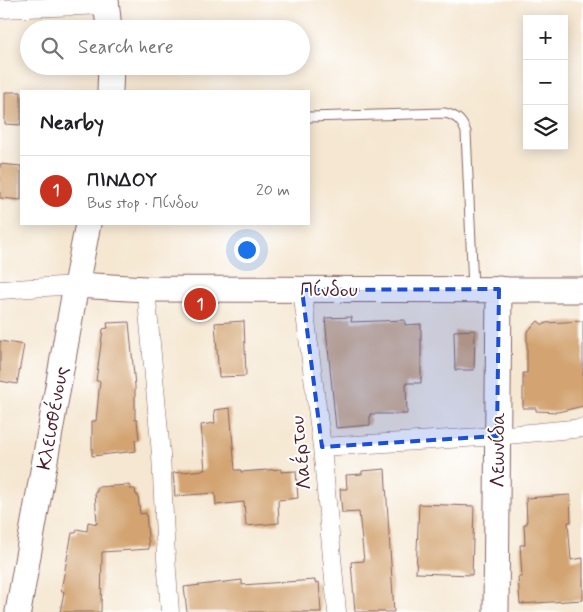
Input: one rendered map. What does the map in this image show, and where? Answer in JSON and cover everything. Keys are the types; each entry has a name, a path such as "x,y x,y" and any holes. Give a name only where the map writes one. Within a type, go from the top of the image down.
{"street":[{"path":"0,9 107,11"},
{"path":"110,90 111,75"},
{"name":"Κλεισθένους","path":"18,612 88,225"},
{"path":"0,290 76,285"},
{"name":"Πίνδου","path":"76,285 146,289 499,288 583,290"},
{"name":"Λεωνίδα","path":"496,612 499,288"},
{"path":"146,289 161,454 170,612"},
{"name":"Λαέρτου","path":"302,290 322,447 337,612"},
{"path":"322,447 497,436 583,428"}],"lane":[{"path":"310,117 445,113 456,116 462,122 466,132 473,288"}],"highlighted area":[{"path":"499,289 497,436 322,447 302,290"}],"building":[{"path":"5,92 20,92 20,125 5,124"},
{"path":"0,164 20,166 20,200 0,198"},
{"path":"352,317 351,322 405,320 405,325 421,324 421,383 406,383 407,414 370,414 370,425 336,428 325,318"},
{"path":"244,321 246,376 219,377 215,323"},
{"path":"538,321 543,325 546,323 583,321 583,406 558,412 536,411 536,408 523,408 523,373 527,373 527,332"},
{"path":"129,322 135,386 135,420 137,420 139,440 135,440 136,451 92,456 92,421 96,421 100,381 96,381 103,329 108,328 107,323"},
{"path":"475,330 474,370 455,370 454,331"},
{"path":"0,341 24,345 17,384 0,381"},
{"path":"230,408 235,470 241,470 241,472 281,469 281,472 296,471 298,498 278,500 279,523 246,526 244,502 216,505 215,493 175,496 173,473 205,470 201,425 215,423 214,410"},
{"path":"385,469 394,612 355,612 351,562 364,561 359,512 342,513 340,489 347,489 346,475 362,474 362,471"},
{"path":"129,485 130,489 135,489 136,495 138,495 140,514 146,513 149,549 102,552 101,612 60,612 64,592 61,590 72,533 76,533 77,529 87,531 88,522 97,524 95,492 97,492 97,487"},
{"path":"570,495 571,522 568,522 571,560 583,558 583,600 520,604 518,577 522,577 520,545 525,545 524,524 527,524 526,498"},
{"path":"419,504 474,506 472,575 416,573"},
{"path":"242,580 242,585 315,580 315,583 319,582 321,612 187,612 184,587"}],"place":[{"name":"ΠΙΝΔΟΥ","path":"200,304"}]}
